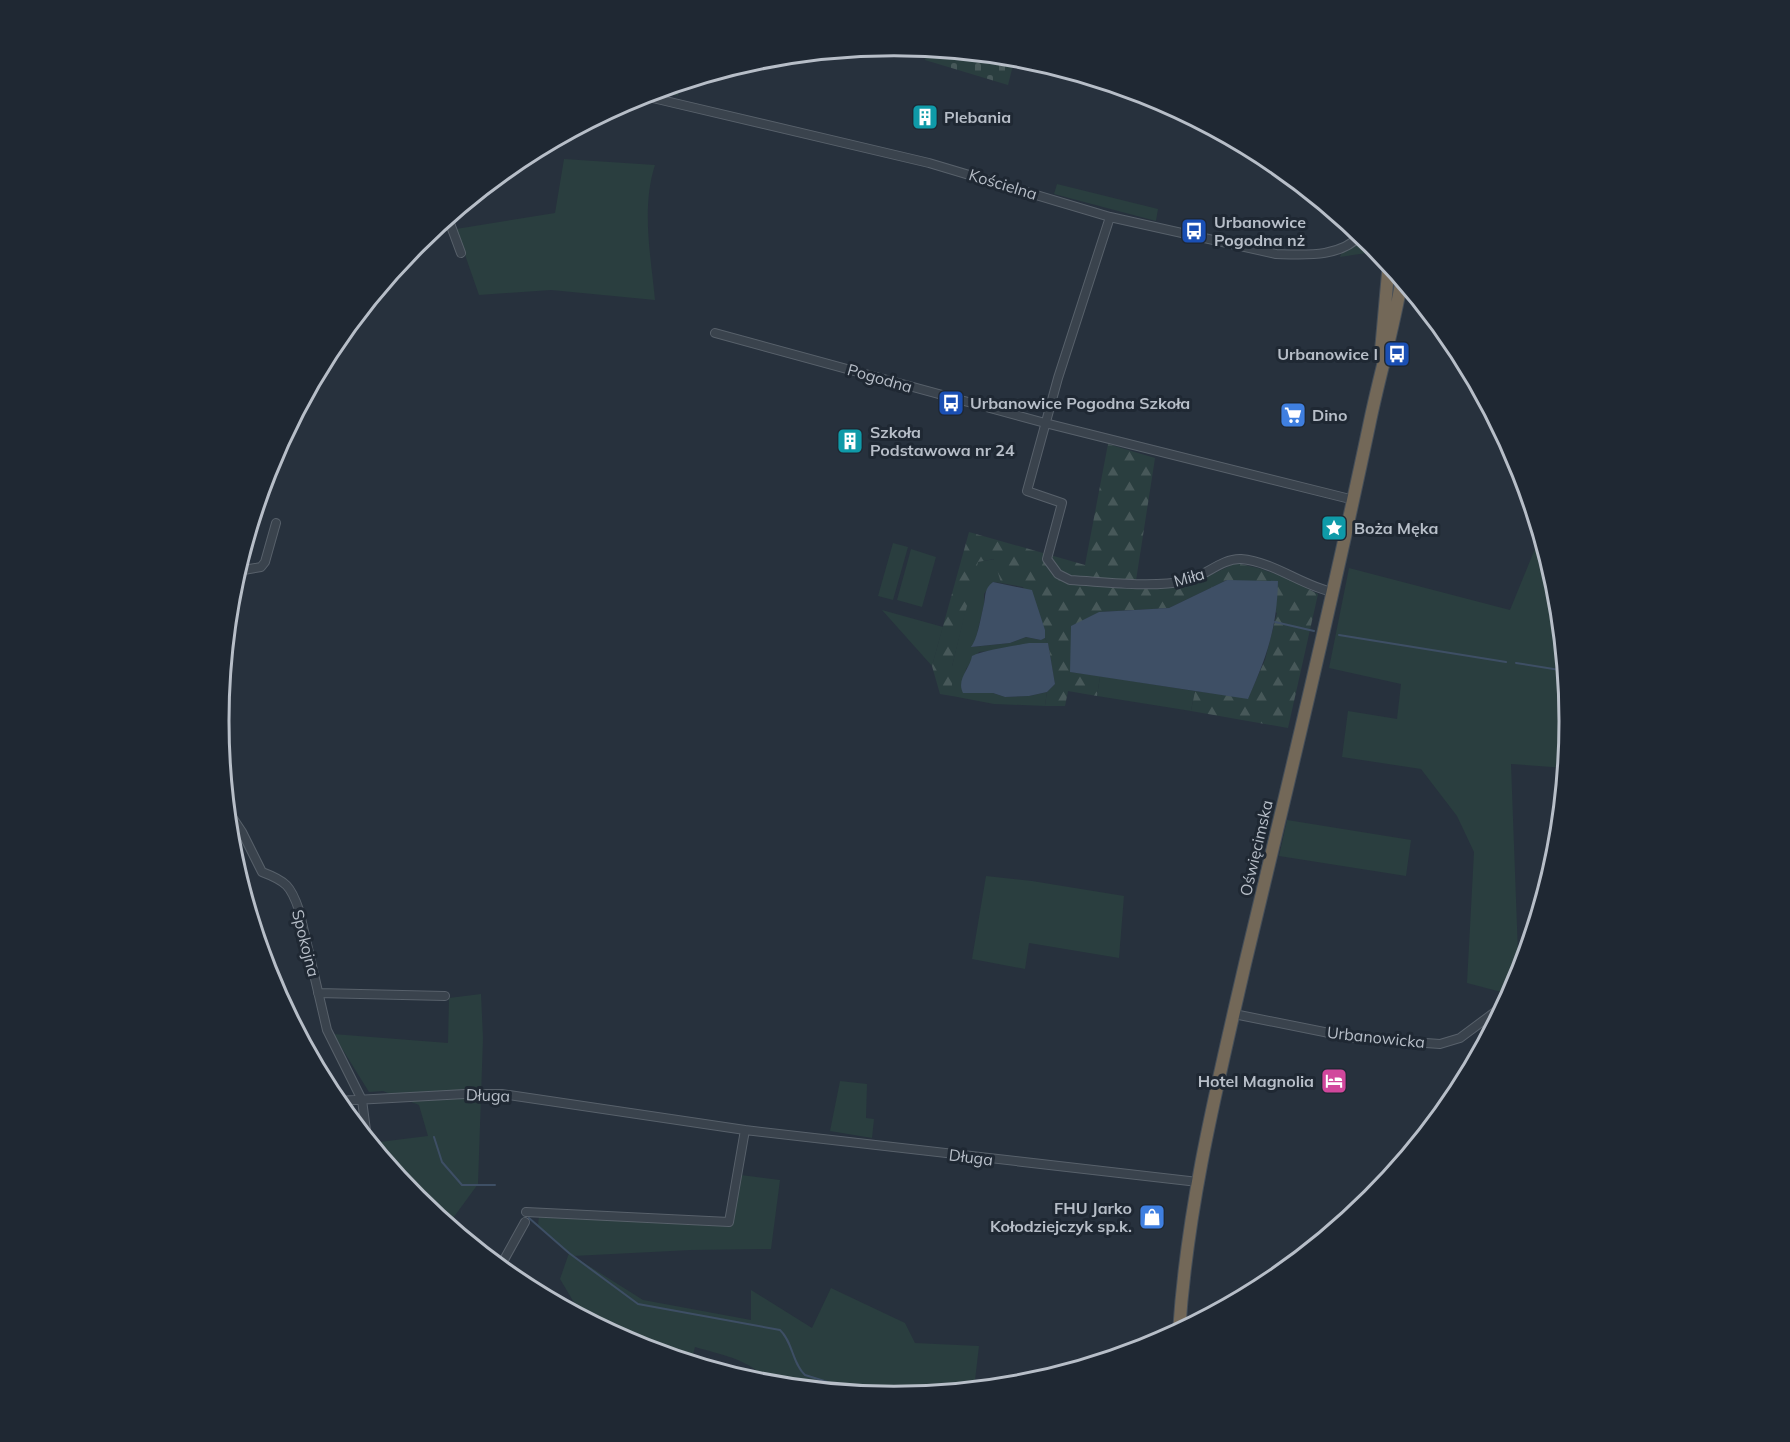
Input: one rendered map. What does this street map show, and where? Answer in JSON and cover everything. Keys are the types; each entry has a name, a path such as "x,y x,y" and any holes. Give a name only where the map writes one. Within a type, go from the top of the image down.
{"highway":[{"name":"Oświęcimska","path":"1381,374 1388,274"},
{"name":"Oświęcimska","path":"1180,1322 1184,1276 1198,1182 1215,1091 1354,500 1400,288"}],"street":[{"name":"Kościelna","path":"658,99 929,163 1110,217 1276,254 1328,253 1344,248 1355,240"},
{"path":"1046,423 1058,378 1110,217"},
{"path":"451,226 461,253"},
{"name":"Pogodna","path":"715,333 1046,423 1354,500"},
{"name":"Miła","path":"1046,423 1027,491 1062,502 1047,559 1058,574 1070,580 1164,584 1187,581 1204,575 1225,563 1243,559 1262,564 1312,586 1332,592"},
{"path":"247,569 261,567 265,562 276,523"},
{"name":"Spokojna","path":"238,826 262,872 279,878 292,892 299,910 327,1030 362,1100 365,1123"},
{"name":"Spokojna","path":"318,993 445,996"},
{"name":"Urbanowicka","path":"1234,1014 1354,1038 1440,1044 1460,1038 1493,1014"},
{"name":"Długa","path":"349,1101 502,1094 745,1130 1198,1182"},
{"path":"526,1212 729,1222 745,1130"},
{"path":"504,1259 525,1222"}],"green space":[{"path":"925,57 939,57 1013,66 1008,85 925,60"},
{"path":"564,159 655,165 648,215 655,300 551,290 479,295 456,229 555,213"},
{"path":"1057,184 1158,209 1156,221 1054,194"},
{"path":"1358,243 1369,253 1340,257 1341,254"},
{"path":"1108,444 1155,458 1135,587 1194,583 1236,563 1285,577 1318,594 1288,728 1191,711 1195,691 1248,698 1265,660 1277,613 1227,580 1169,608 1099,612 1071,672 1100,676 1097,696 1068,691 1065,706 1045,706 1047,692 1055,684 1045,630 1023,587 1001,583 994,559 978,562 952,666 952,696 940,694 932,666 969,532 1085,565"},
{"path":"893,543 908,547 893,600 878,596"},
{"path":"1537,545 1555,634 1559,677 1559,765 1559,767 1511,764 1518,954 1502,992 1467,983 1474,852 1457,816 1421,769 1342,757 1348,711 1397,719 1401,684 1329,668 1349,568 1510,610"},
{"path":"911,549 936,557 922,607 897,600"},
{"path":"995,559 1001,583 993,582 984,594 984,605 972,647 1010,643 1026,637 1041,640 1045,638 1048,643 979,652 966,669 963,693 993,693 1005,697 1029,696 1047,692 1045,706 994,704 952,696 952,666 977,562"},
{"path":"882,610 943,627 932,666"},
{"path":"1100,676 1195,691 1191,711 1097,696"},
{"path":"1287,820 1411,840 1406,876 1279,856"},
{"path":"986,876 1124,896 1119,958 1029,943 1025,969 972,959"},
{"path":"481,994 483,1038 478,1184 453,1218 424,1192 380,1142 428,1136 419,1105 383,1091 369,1092 333,1034 448,1043 449,998"},
{"path":"840,1081 867,1084 866,1118 874,1119 872,1138 830,1131"},
{"path":"741,1175 780,1180 771,1249 691,1250 573,1256 643,1300 751,1320 751,1290 812,1328 831,1288 905,1323 915,1343 979,1346 975,1382 895,1386 808,1381 760,1373 746,1364 717,1353 695,1347 693,1355 640,1336 575,1304 560,1279 569,1253 526,1215 538,1225 539,1216 731,1226"}],"water":[{"path":"1227,580 1278,581 1276,613 1270,642 1248,699 1070,672 1071,626 1099,612 1169,608"},
{"path":"993,582 1032,590 1045,630 1045,638 1041,640 1026,637 1010,643 971,647 977,633 986,592"},
{"path":"1029,643 1048,643 1055,684 1047,692 1029,696 1005,697 993,693 963,693 961,683 972,656"}],"waterway":[{"path":"1275,622 1314,631"},
{"path":"1339,635 1506,662"},
{"path":"1516,663 1558,670"},
{"path":"434,1137 442,1162 462,1185 495,1185"},
{"path":"529,1218 569,1253 638,1304 780,1330 788,1340 797,1365 805,1375 831,1383"}],"place":[{"name":"Plebania","path":"925,117"},
{"name":"Urbanowice Pogodna nż","path":"1194,231"},
{"name":"Urbanowice I","path":"1397,354"},
{"name":"Urbanowice Pogodna Szkoła","path":"951,403"},
{"name":"Dino","path":"1293,415"},
{"name":"Szkoła Podstawowa nr 24","path":"850,441"},
{"name":"Boża Męka","path":"1334,528"},
{"name":"Hotel Magnolia","path":"1334,1081"},
{"name":"FHU Jarko Kołodziejczyk sp.k.","path":"1152,1217"}]}
